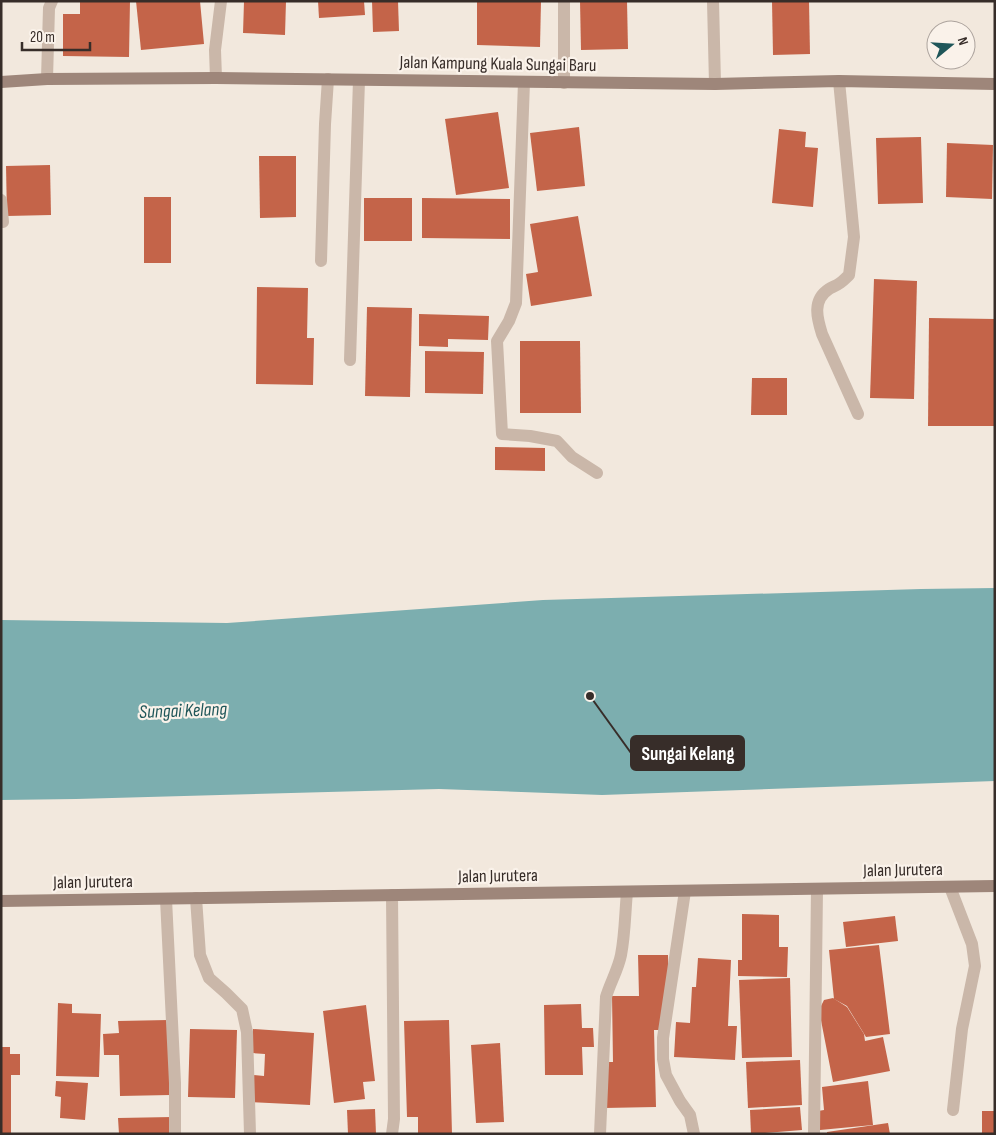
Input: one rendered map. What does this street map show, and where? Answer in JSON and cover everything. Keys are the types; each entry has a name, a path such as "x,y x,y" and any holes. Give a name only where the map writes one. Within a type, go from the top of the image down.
{"street":[{"path":"47,79 49,8 52,1"},
{"path":"216,78 214,50 221,1"},
{"path":"564,1 564,83"},
{"path":"713,1 715,84"},
{"name":"Jalan Kampung Kuala Sungai Baru","path":"1,82 47,79 216,78 564,83 715,84 839,81 995,84"},
{"path":"321,260 328,79"},
{"path":"350,360 359,80"},
{"path":"839,81 854,237 849,275 839,284 827,290 821,297 817,308 822,334 858,414"},
{"path":"524,82 516,303 509,321 497,340 502,434 530,436 557,441 572,457 597,473"},
{"path":"1,200 3,222"},
{"path":"950,886 972,944 975,966 962,1029 953,1110"},
{"name":"Jalan Jurutera","path":"1,901 995,886"},
{"path":"814,1134 817,889"},
{"path":"685,891 664,1038 663,1058 666,1074 680,1101 690,1115 694,1134"},
{"path":"600,1134 606,997 620,957 627,892"},
{"path":"392,896 394,1119 392,1134"},
{"path":"196,898 200,955 209,978 242,1009 247,1032 250,1134"},
{"path":"166,899 175,1083 175,1134"}],"water":[{"path":"995,588 995,781 602,795 439,789 1,800 1,620 227,623 543,600"}],"building":[{"path":"80,1 130,1 129,57 63,56 63,14 80,14"},
{"path":"136,1 200,1 204,44 141,50"},
{"path":"244,1 286,1 285,35 243,33"},
{"path":"318,1 364,1 365,15 319,18"},
{"path":"372,1 398,1 399,31 373,32"},
{"path":"477,1 541,1 540,47 477,45"},
{"path":"580,1 627,1 628,49 581,50"},
{"path":"772,1 809,1 810,54 773,55"},
{"path":"498,112 509,188 456,195 445,119"},
{"path":"579,127 585,186 537,191 530,133"},
{"path":"779,129 806,132 805,147 818,148 813,207 772,203"},
{"path":"921,137 923,203 878,204 876,138"},
{"path":"947,143 993,145 992,199 946,197"},
{"path":"259,156 296,156 296,217 260,218"},
{"path":"50,165 51,215 7,216 6,166"},
{"path":"144,197 171,197 171,263 144,263"},
{"path":"364,198 412,198 412,241 364,241"},
{"path":"422,198 510,199 510,239 422,238"},
{"path":"578,216 592,296 531,306 526,274 538,272 530,224"},
{"path":"874,279 917,281 914,399 870,398"},
{"path":"257,287 308,288 307,338 314,338 313,385 256,384"},
{"path":"367,307 412,308 410,397 365,396"},
{"path":"419,314 489,316 488,340 448,339 448,347 419,346"},
{"path":"929,318 995,319 995,426 928,426"},
{"path":"520,341 580,341 581,413 520,413"},
{"path":"425,351 484,352 483,394 425,393"},
{"path":"752,378 787,378 787,415 751,415"},
{"path":"495,447 545,448 545,471 495,470"},
{"path":"742,914 779,915 779,947 788,947 787,977 738,976 738,960 742,960"},
{"path":"895,916 898,941 846,947 843,922"},
{"path":"879,945 890,1034 866,1037 847,1006 834,999 829,950"},
{"path":"638,955 668,955 669,997 663,997 663,1030 654,1030 656,1107 604,1108 604,1062 613,1062 612,996 639,996"},
{"path":"698,958 731,960 728,1026 737,1026 735,1060 674,1057 676,1022 690,1023 692,987 696,987"},
{"path":"790,978 792,1057 742,1058 739,980"},
{"path":"833,998 847,1007 864,1034 865,1041 883,1037 890,1071 833,1082 819,1010 824,1000"},
{"path":"58,1003 72,1004 72,1013 101,1014 99,1077 56,1076"},
{"path":"581,1004 582,1028 593,1028 594,1047 582,1047 583,1075 545,1075 544,1005"},
{"path":"366,1005 375,1081 363,1082 365,1099 334,1103 323,1011"},
{"path":"168,1020 170,1095 120,1096 119,1055 104,1055 103,1034 119,1033 118,1021"},
{"path":"449,1020 452,1134 418,1134 418,1117 407,1117 404,1021"},
{"path":"190,1029 237,1030 235,1098 188,1097"},
{"path":"253,1029 314,1033 310,1105 251,1102 253,1075 264,1076 265,1054 252,1053"},
{"path":"500,1043 504,1122 476,1123 471,1045"},
{"path":"1,1047 10,1047 10,1054 20,1054 20,1075 11,1075 11,1134 1,1134"},
{"path":"800,1060 802,1105 748,1108 746,1062"},
{"path":"56,1081 88,1083 85,1120 60,1118 61,1097 55,1096"},
{"path":"868,1081 873,1125 820,1130 818,1111 824,1110 822,1087"},
{"path":"800,1107 802,1130 751,1134 750,1110"},
{"path":"375,1109 376,1134 348,1134 347,1110"},
{"path":"982,1111 995,1111 995,1134 982,1134"},
{"path":"172,1117 172,1134 119,1134 118,1118"},
{"path":"888,1123 890,1134 827,1134 827,1132"}],"place":[{"name":"Sungai Kelang","path":"590,696"}]}
